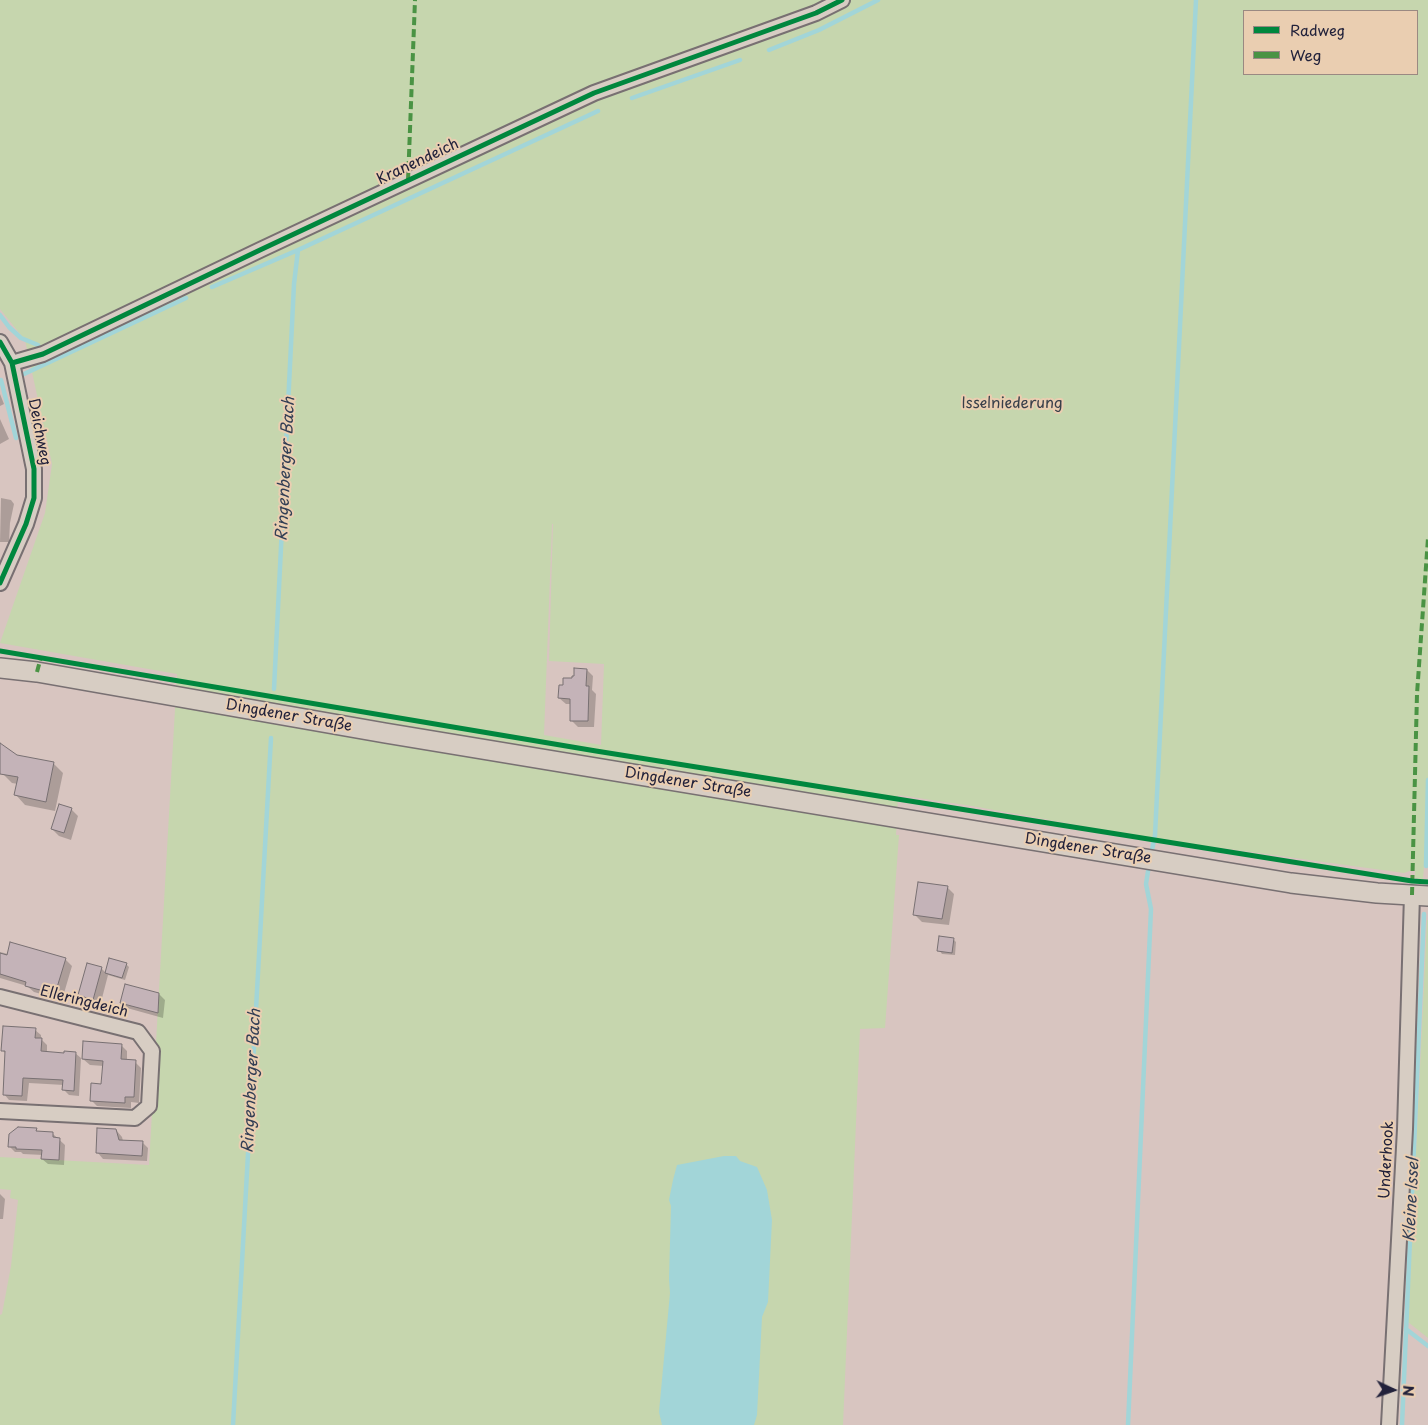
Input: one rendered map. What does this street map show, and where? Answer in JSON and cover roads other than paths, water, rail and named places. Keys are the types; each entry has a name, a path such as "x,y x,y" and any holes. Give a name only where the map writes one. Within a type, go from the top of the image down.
{"main road":[{"name":"Dingdener Straße","path":"0,668 37,672 385,733 1291,883 1420,896"}],"street":[{"name":"Kranendeich","path":"12,363 43,354 594,93 816,13 842,0"},
{"name":"Deichweg","path":"0,342 12,363 34,469 34,498 26,524 0,583"},
{"name":"Underhook","path":"1389,1425 1420,896"},
{"name":"Elleringdeich","path":"0,997 138,1032 152,1051 149,1106 135,1118 0,1110"}],"water":[{"path":"724,1156 736,1156 740,1161 757,1167 767,1190 772,1220 768,1302 762,1317 757,1415 754,1425 662,1425 659,1412 670,1293 671,1206 669,1200 673,1180 677,1165"}],"waterway":[{"path":"769,50 819,30 878,0"},
{"path":"1151,855 1155,835 1196,0"},
{"path":"632,98 740,60"},
{"name":"Ringenberger Bach","path":"212,287 298,250 598,111"},
{"name":"Ringenberger Bach","path":"274,689 294,284 298,250"},
{"path":"24,374 186,298"},
{"path":"0,315 21,338 38,345"},
{"path":"1,380 16,438"},
{"name":"Ringenberger Bach","path":"233,1425 271,738"},
{"name":"Kleine Issel","path":"1426,866 1428,780"},
{"path":"1128,1425 1151,909 1146,884 1149,865"},
{"name":"Kleine Issel","path":"1402,1425 1424,914"},
{"path":"1406,1329 1428,1346"}],"park label":[{"name":"Isselniederung","path":"1012,404"}]}
